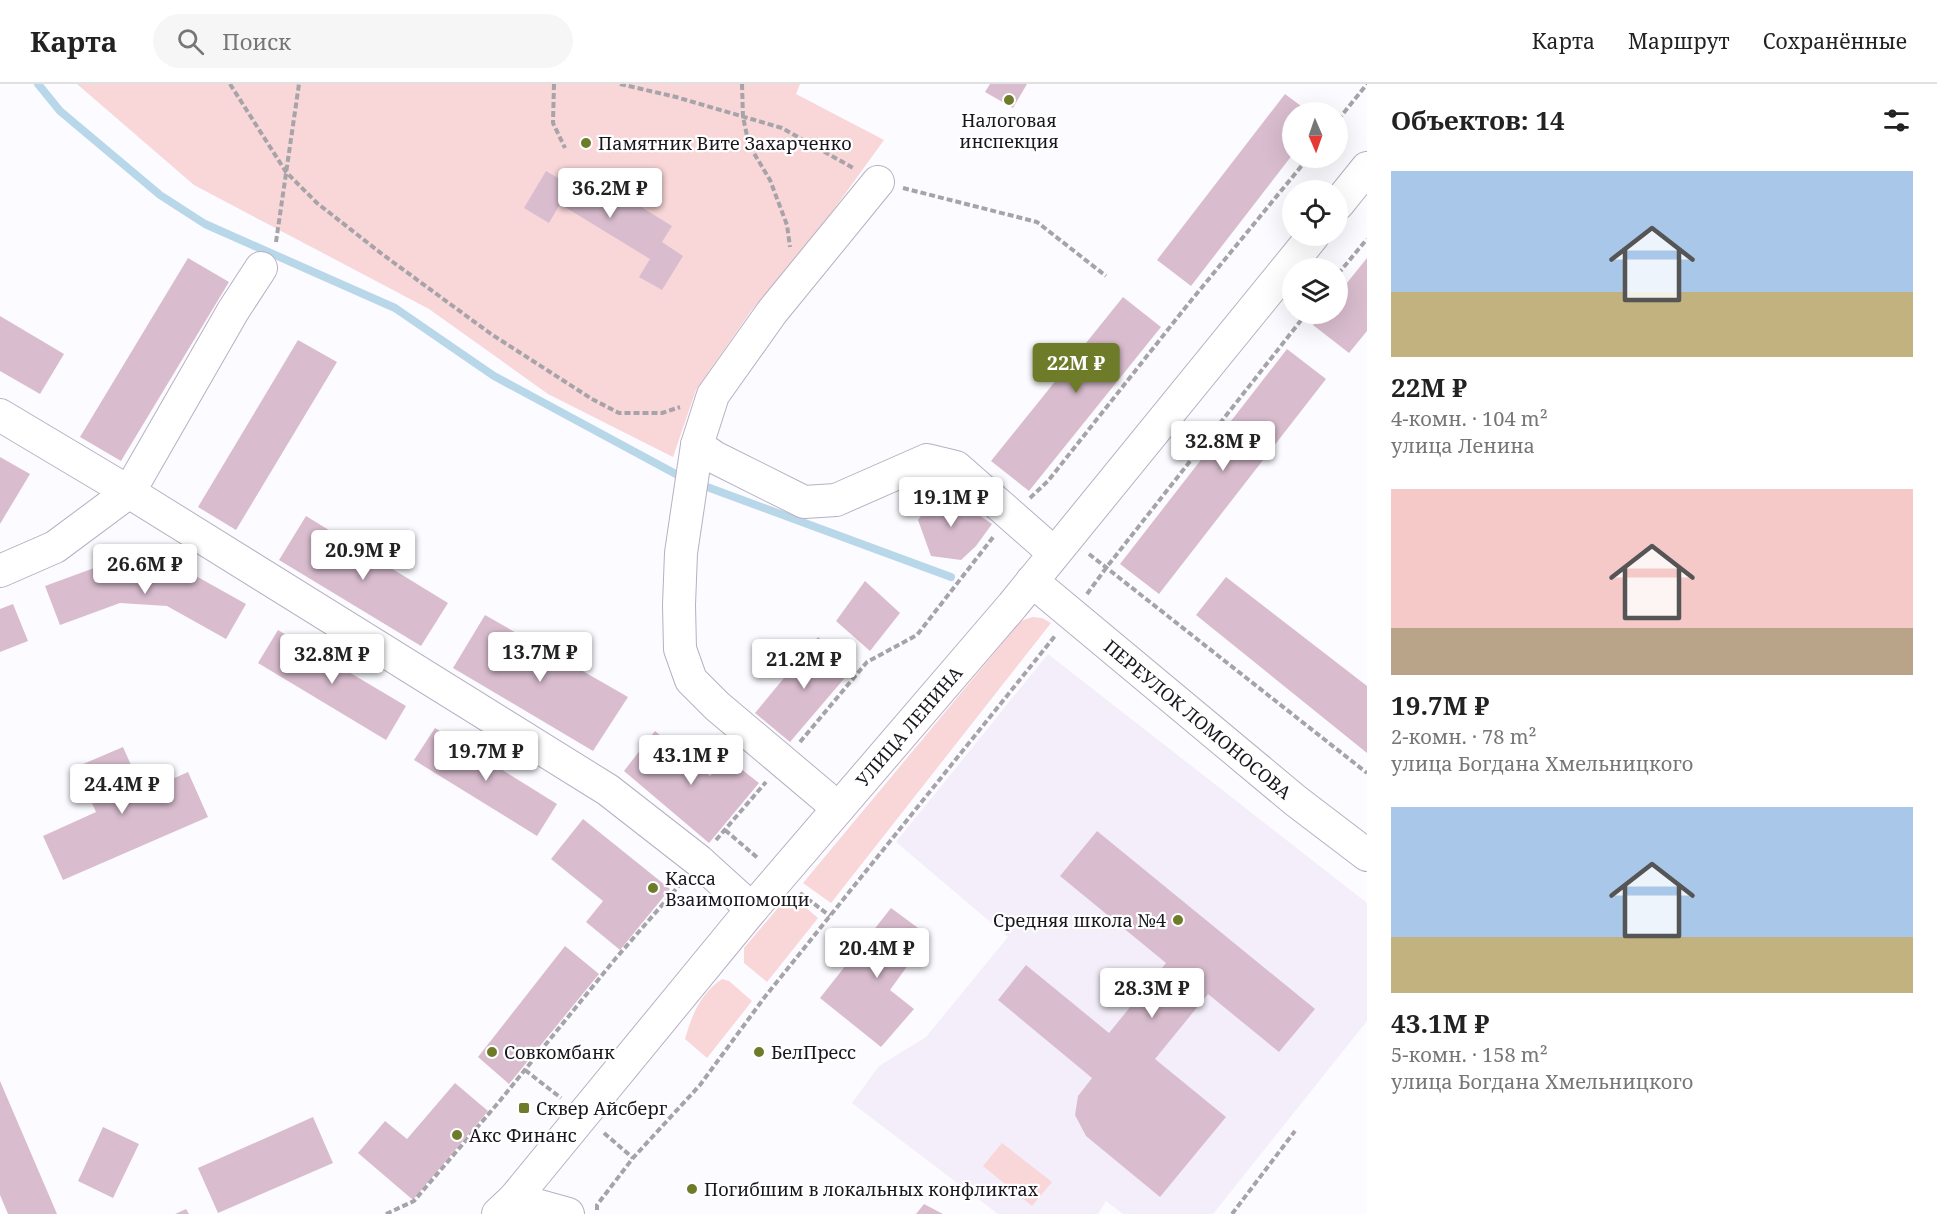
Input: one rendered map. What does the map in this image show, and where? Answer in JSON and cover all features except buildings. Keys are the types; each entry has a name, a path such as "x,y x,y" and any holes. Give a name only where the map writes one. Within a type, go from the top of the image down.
{"street":[{"path":"1348,192 1367,168"},
{"path":"838,808 717,706 691,680 680,649 681,553 697,445 713,395 772,312 878,182"},
{"name":"УЛИЦА ЛЕНИНА","path":"506,1207 752,909 1032,581 1305,246"},
{"path":"0,572 55,547 129,492 233,311 269,255"},
{"path":"0,415 129,492 608,790 699,861 752,909"},
{"path":"697,445 714,457 804,502 836,500 927,460 956,466 1010,515 1061,545"},
{"name":"ПЕРЕУЛОК ЛОМОНОСОВА","path":"1032,581 1296,801 1367,855"},
{"path":"506,1207 568,1214"}],"path":[{"path":"230,84 286,172 317,203 482,327 601,404 619,413 662,413 713,395"},
{"path":"269,255 286,172 299,84"},
{"path":"554,84 553,123 565,148"},
{"path":"742,84 743,117 749,145 770,180 788,225 794,286"},
{"path":"1348,108 1367,84"},
{"path":"1010,515 1048,481 1300,168"},
{"path":"1348,262 1367,239"},
{"path":"597,1214 597,1205 633,1158 700,1085 764,998 1073,614 1106,568 1298,324"},
{"path":"1061,545 1106,568 1367,773"},
{"path":"1232,1214 1295,1131"}],"shaded area":[{"path":"77,84 800,84 796,94 884,140 829,216 751,311 696,390 673,457 548,394 429,309 194,185"},
{"path":"1032,617 1042,618 1051,623 831,903 803,883 1021,621"},
{"name":"Средняя школа №4","path":"1048,654 1367,903 1367,1021 1213,1214 1123,1214 1106,1201 1098,1214 998,1214 852,1103 879,1066 926,1037 1008,937 896,842"},
{"path":"790,894 818,918 767,982 744,963 744,948"},
{"path":"722,979 729,981 752,1001 707,1058 685,1039 702,998"},
{"path":"1002,1143 1052,1182 1032,1206 983,1166"}],"waterway":[{"path":"38,84 60,111 160,195 205,224 395,308 494,376 685,479"},
{"path":"699,484 951,577"}],"place":[{"name":"Налоговая инспекция","path":"1009,100"},
{"name":"Памятник Вите Захарченко","path":"586,143"},
{"name":"Касса Взаимопомощи","path":"653,888"},
{"name":"Средняя школа №4","path":"1178,920"},
{"name":"Совкомбанк","path":"492,1052"},
{"name":"БелПресс","path":"759,1052"},
{"name":"Сквер Айсберг","path":"524,1108"},
{"name":"Акс Финанс","path":"457,1135"},
{"name":"Погибшим в локальных конфликтах","path":"692,1189"}]}
